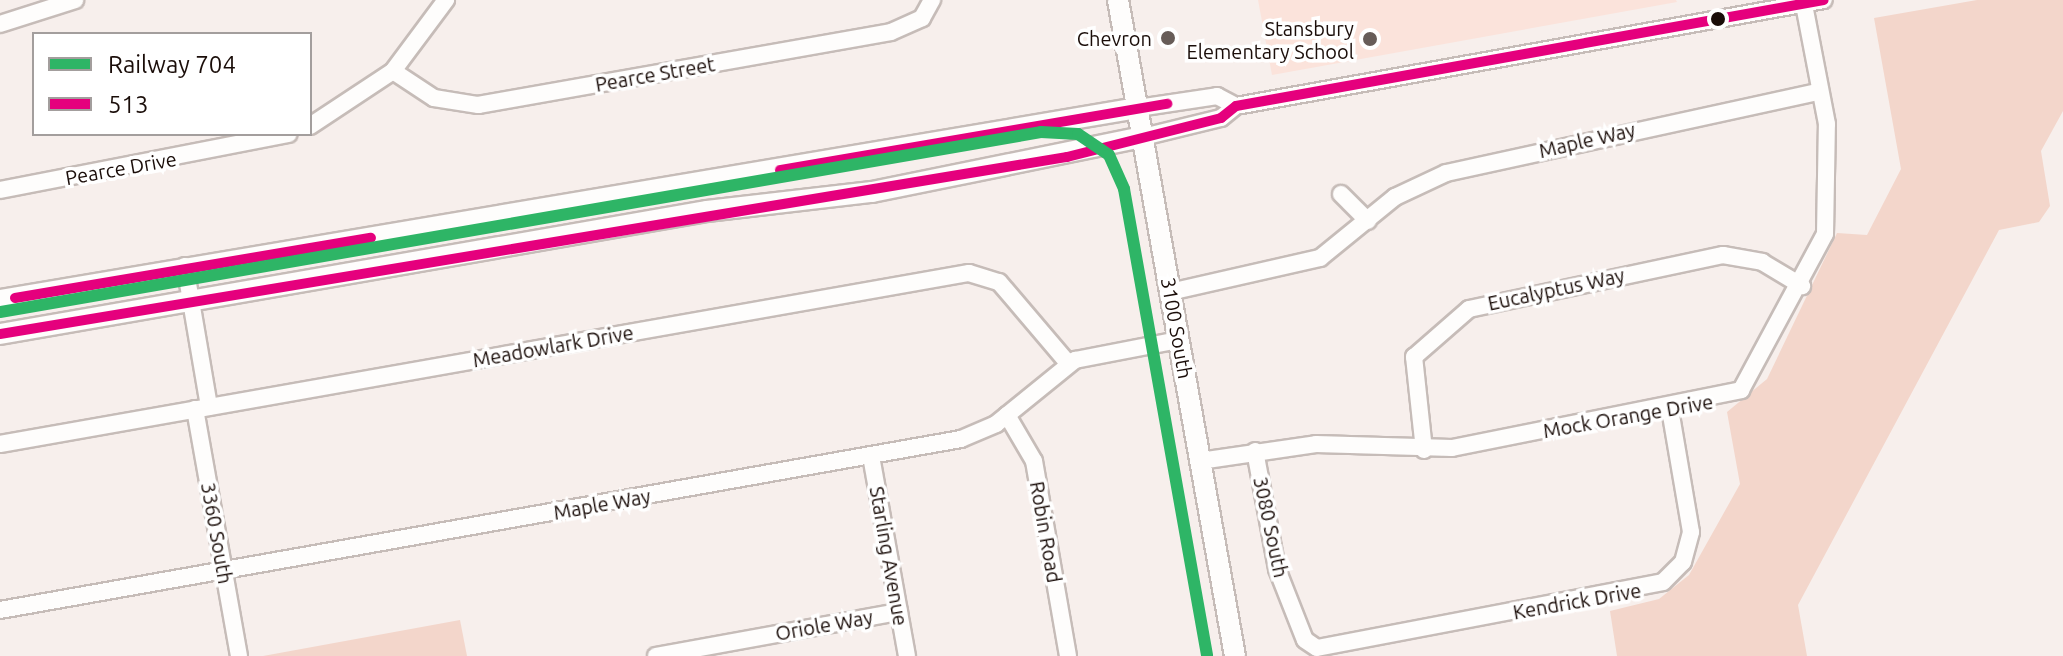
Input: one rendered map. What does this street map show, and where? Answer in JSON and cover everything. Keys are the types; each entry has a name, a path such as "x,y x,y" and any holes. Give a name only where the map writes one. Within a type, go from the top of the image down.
{"main road":[{"name":"3100 South","path":"1118,0 1235,656"},
{"path":"0,300 185,266 1138,108"},
{"path":"0,334 192,305 707,211 886,189 1143,137"}],"street":[{"path":"0,24 75,0"},
{"path":"312,125 393,71 446,0"},
{"name":"Pearce Street","path":"393,71 434,98 478,105 891,32 922,18 932,0"},
{"path":"1143,137 1221,118 1236,106 1754,6 1824,0"},
{"name":"Mock Orange Drive","path":"1200,461 1316,444 1424,450 1724,398 1748,384 1802,286 1826,223 1827,124 1804,4"},
{"name":"Maple Way","path":"1170,292 1293,269 1334,250 1407,189 1446,173 1819,92"},
{"path":"1138,108 1217,96 1236,106"},
{"name":"Pearce Drive","path":"0,190 279,136"},
{"path":"1341,194 1368,221"},
{"name":"Eucalyptus Way","path":"1424,450 1414,357 1469,309 1723,255 1752,258 1802,286"},
{"name":"3360 South","path":"185,266 224,571 239,656"},
{"name":"Meadowlark Drive","path":"0,444 969,273 999,282 1068,363"},
{"name":"Maple Way","path":"0,610 871,456 973,435 1007,415 1068,363 1179,340"},
{"name":"Kendrick Drive","path":"1309,646 1663,582 1683,562 1691,532 1670,409"},
{"name":"Robin Road","path":"1007,415 1031,451 1068,656"},
{"name":"3080 South","path":"1255,451 1277,569 1309,646"},
{"name":"Starling Avenue","path":"871,456 907,656"},
{"name":"Oriole Way","path":"656,656 899,612"}],"shaded area":[{"name":"Stansbury Elementary School","path":"1258,0 1676,0 1677,2 1272,75"},
{"path":"1977,0 2063,0 2063,111 2041,151 2050,206 2039,222 1999,230 1798,605 1807,656 1617,656 1610,611 1659,599 1689,575 1740,484 1727,412 1767,379 1837,233 1867,235 1901,169 1874,18"},
{"path":"460,620 467,656 263,656"}],"rail line":[{"name":"704","path":"0,312 1041,132 1078,134 1109,155 1124,189 1207,656"}],"transit line":[{"name":"513","path":"0,334 1067,157 1221,118 1236,106 1824,0"},
{"name":"513","path":"780,170 1167,104"},
{"name":"513","path":"15,298 371,238"}],"place":[{"name":"Chevron","path":"1168,38"},
{"name":"Stansbury Elementary School","path":"1370,39"}]}
